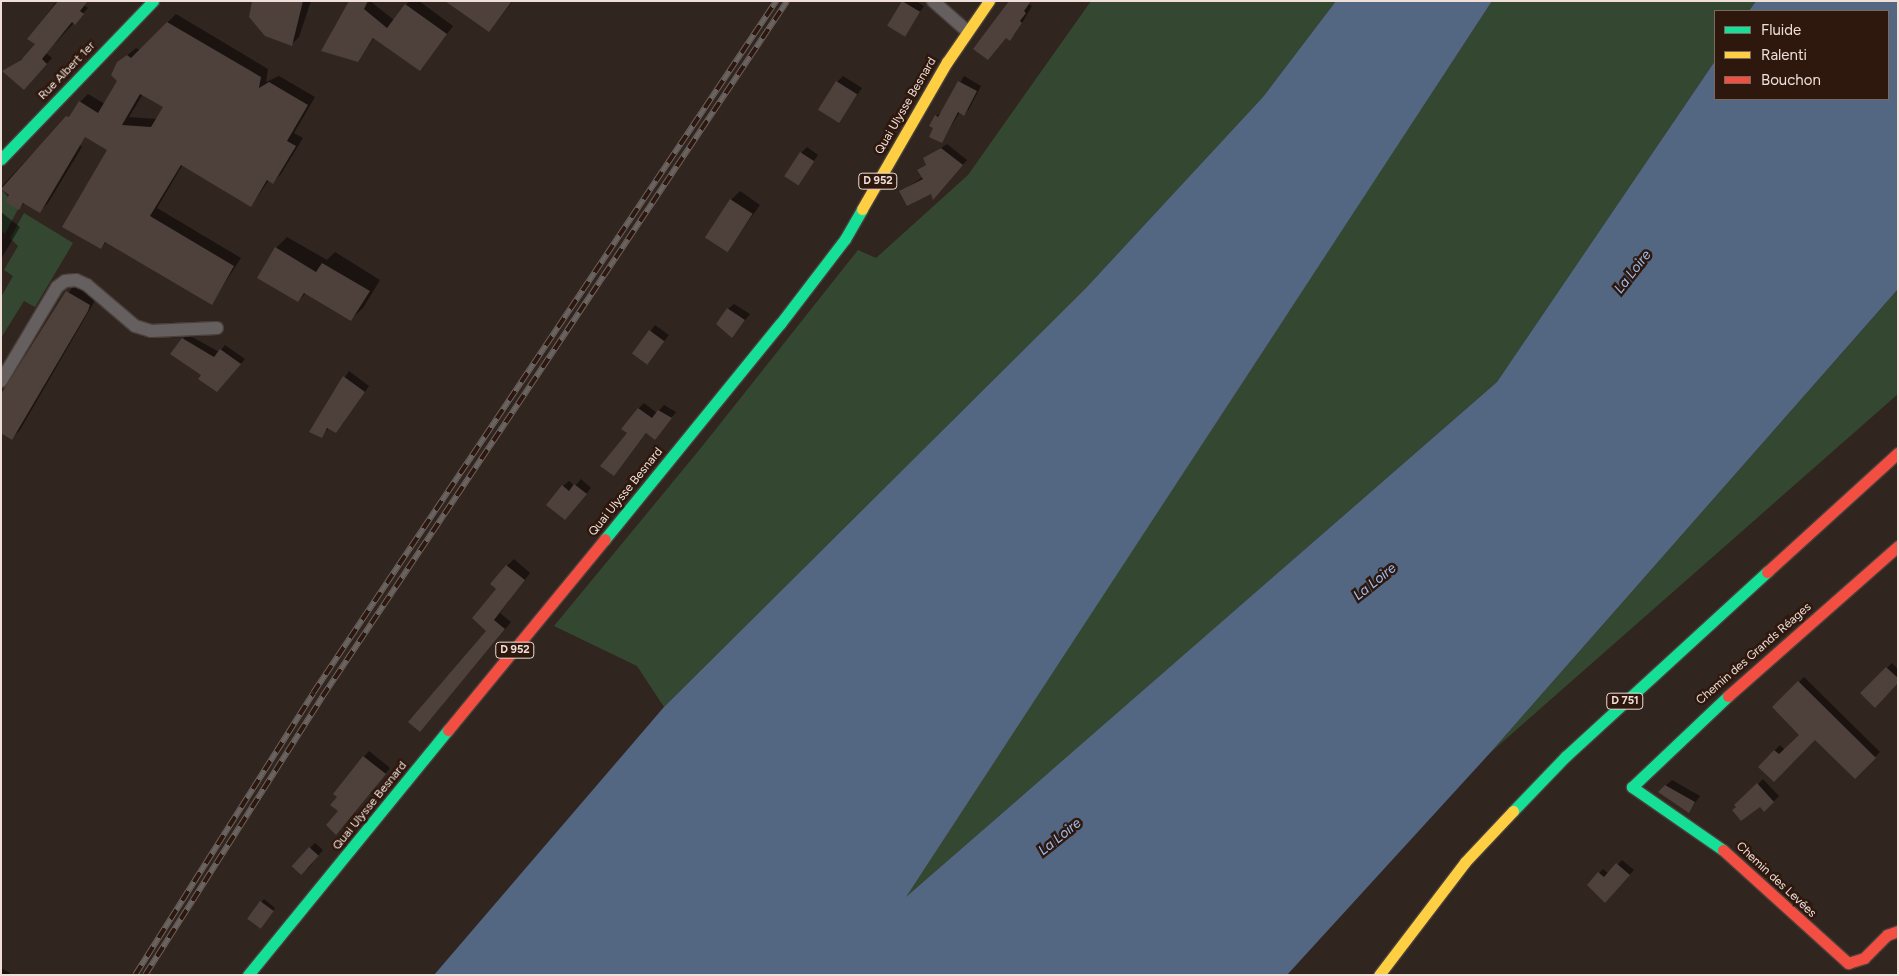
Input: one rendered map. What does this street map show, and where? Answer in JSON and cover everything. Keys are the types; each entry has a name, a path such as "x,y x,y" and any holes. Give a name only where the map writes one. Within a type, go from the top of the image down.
{"main road":[{"name":"Rue Albert 1er","path":"1,159 153,1"},
{"name":"Quai Ulysse Besnard","path":"248,975 780,324 845,238 967,32 989,1"},
{"name":"D 751","path":"1379,975 1465,862 1566,756 1898,453"},
{"name":"Chemin des Grands Réages","path":"1632,787 1674,744 1898,546"},
{"name":"Chemin des Levées","path":"1632,787 1732,856 1840,959 1848,963 1864,958 1887,935 1898,931"}],"street":[{"path":"933,1 967,32"},
{"path":"1,381 57,287 65,281 76,280 88,285 135,326 170,331 217,328"}],"green space":[{"path":"1091,1 1336,1 1263,97 1086,288 664,707 637,666 554,626 700,449 858,250 876,258 968,175"},
{"path":"1492,1 1756,1 1750,10 1714,10 1714,62 1497,382 904,899"},
{"path":"1,189 18,209 5,234 1,231"},
{"path":"24,213 73,243 35,307 24,301 1,338 1,297 13,276 4,270 18,246 10,238"},
{"path":"1898,289 1898,394 1490,753"}],"water":[{"name":"La Loire","path":"1336,1 1492,1 906,897 1497,382 1714,62 1714,100 1889,100 1889,10 1750,10 1756,1 1898,1 1898,289 1490,753 1287,975 434,975 664,707 1086,288 1263,97"}],"building":[{"path":"58,1 88,1 80,11 84,14 75,25 72,22 42,59 47,64 24,90 2,71 21,60 35,44 27,39"},
{"path":"252,1 303,1 292,46 265,36 249,17"},
{"path":"349,1 368,1 364,9 387,28 405,4 447,34 420,71 373,38 358,62 321,51"},
{"path":"445,1 512,1 489,32"},
{"path":"902,1 920,12 905,37 887,26"},
{"path":"1009,1 1031,1 1024,11 1026,13 1020,21 1022,23 1010,41 1006,38 988,60 973,49"},
{"path":"167,22 261,77 259,88 269,82 308,105 287,141 296,146 273,184 267,180 251,207 181,165 150,216 234,266 212,305 105,242 101,249 62,227 107,150 85,137 40,213 23,203 19,210 5,202 9,195 1,189 66,116 69,117 79,101 98,113 117,81 111,75 117,62 127,55 131,58","holes":["140,94 163,107 151,127 122,125"]},
{"path":"836,81 857,94 839,123 818,110"},
{"path":"958,81 977,91 964,116 958,112 942,143 929,137 933,128 929,126 935,115 938,117"},
{"path":"941,148 963,165 933,200 931,194 907,206 899,191 923,179 917,170 926,165 923,158"},
{"path":"800,152 814,161 798,186 784,176"},
{"path":"730,199 753,214 728,252 705,238"},
{"path":"275,247 316,272 322,263 370,291 351,321 304,293 298,302 257,278"},
{"path":"66,291 90,305 88,311 12,440 1,433 1,394"},
{"path":"727,308 745,320 732,338 716,324"},
{"path":"649,330 664,341 647,365 632,353"},
{"path":"182,338 214,357 220,349 241,364 217,392 198,379 201,375 170,354"},
{"path":"343,376 365,392 336,433 327,428 322,438 309,432"},
{"path":"638,408 652,418 658,410 672,418 655,440 646,433 614,476 600,466 627,433 621,429"},
{"path":"574,484 587,494 565,520 546,505 562,485 569,491"},
{"path":"506,565 525,580 494,620 505,629 420,732 408,722 486,631 472,618 496,589 490,584"},
{"path":"1886,667 1898,678 1898,683 1875,708 1860,693"},
{"path":"1798,681 1876,758 1855,779 1815,740 1774,782 1758,767 1774,750 1779,754 1799,735 1772,707"},
{"path":"363,756 386,774 336,835 326,825 338,811 330,805 337,797 333,794"},
{"path":"1757,783 1774,802 1764,812 1760,807 1741,821 1732,810 1736,807 1734,805"},
{"path":"1665,785 1695,802 1689,813 1658,792"},
{"path":"309,847 319,856 301,875 292,866"},
{"path":"1616,863 1630,875 1605,903 1587,885 1598,872 1604,877"},
{"path":"260,901 274,911 261,929 247,919"}],"railway":[{"path":"135,975 313,693 776,1"},
{"path":"145,975 322,697 787,1"}],"traffic: fast":[{"path":"1,159 153,1"},
{"path":"605,539 780,324 845,239 862,209"},
{"path":"1513,811 1566,756 1767,572"},
{"path":"1723,850 1632,787 1728,696"},
{"path":"248,975 448,730"}],"traffic: slow":[{"path":"862,209 947,62 989,1"},
{"path":"1379,975 1465,862 1513,811"}],"traffic: jam":[{"path":"1767,572 1898,453"},
{"path":"448,730 605,539"},
{"path":"1728,696 1898,546"},
{"path":"1723,850 1848,963 1864,958 1887,935 1898,931"}]}
